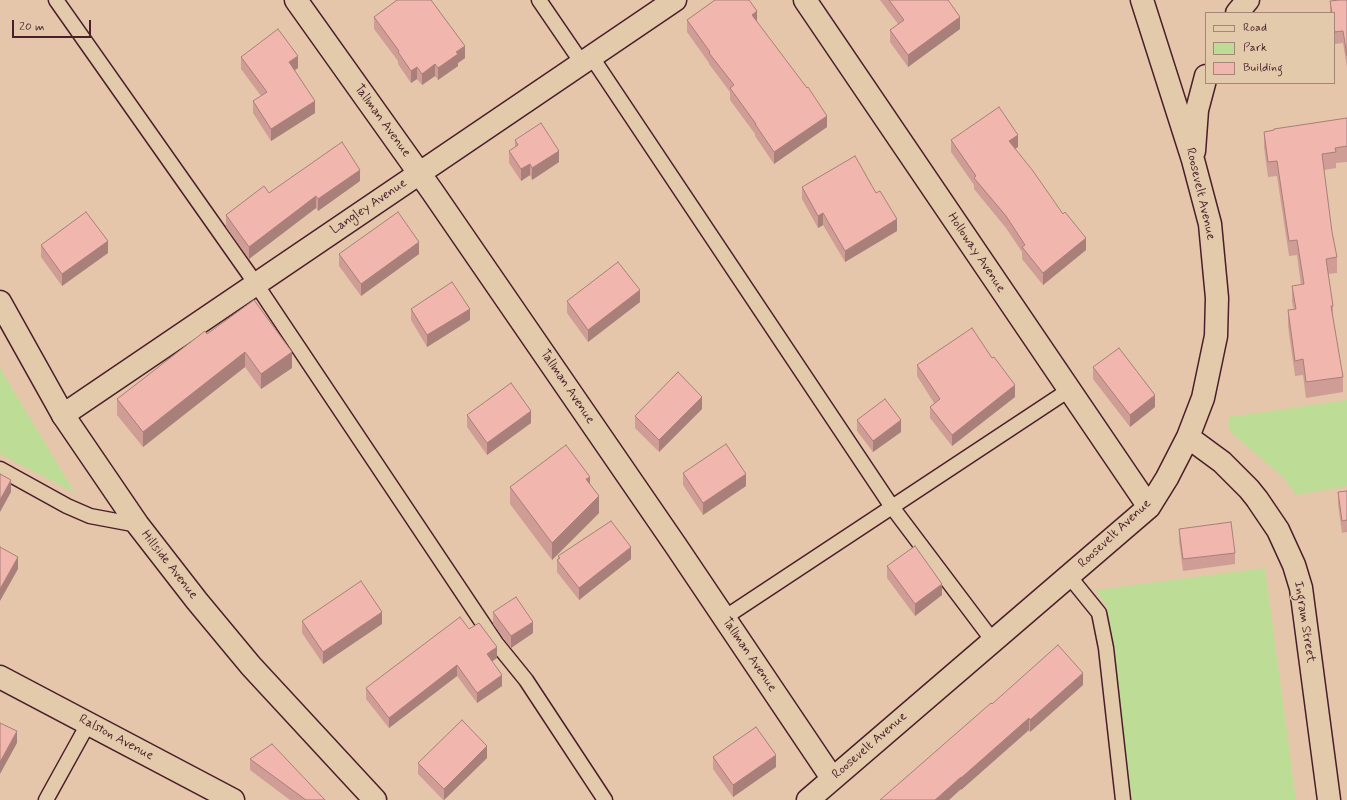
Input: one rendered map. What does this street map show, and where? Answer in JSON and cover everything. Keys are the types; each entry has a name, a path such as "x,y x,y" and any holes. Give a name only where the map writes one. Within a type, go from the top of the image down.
{"street":[{"name":"Tallman Avenue","path":"296,0 420,173 676,546 832,778"},
{"name":"Langley Avenue","path":"63,415 675,0"},
{"name":"Holloway Avenue","path":"804,0 1148,507"},
{"name":"Roosevelt Avenue","path":"808,800 1148,507 1167,478 1188,437 1203,398 1216,336 1217,298 1210,224 1193,160 1142,0"},
{"path":"1238,12 1248,0"},
{"path":"1193,160 1198,110 1205,80"},
{"name":"Hillside Avenue","path":"0,302 63,415 138,525 197,601 251,666 375,800"},
{"name":"Ingram Street","path":"1188,437 1222,462 1249,489 1278,530 1294,565 1301,588 1329,800"},
{"name":"Ralston Avenue","path":"0,676 233,800"}],"lane":[{"path":"56,0 256,284 492,637 526,680 606,800"},
{"path":"539,0 586,60 892,507 993,641"},
{"path":"724,618 1069,390"},
{"path":"0,469 67,506 90,516 138,525"},
{"path":"1069,576 1100,613 1106,648 1123,800"},
{"path":"46,800 88,724"}],"green space":[{"path":"0,368 75,493 0,454"},
{"path":"1347,400 1347,486 1296,495 1283,477 1229,431 1228,417"},
{"path":"1265,568 1296,800 1132,800 1107,607 1095,590"}],"building":[{"path":"397,0 431,0 465,46 456,52 458,54 438,68 435,64 422,74 417,67 411,71 398,52 399,51 374,17"},
{"path":"715,0 749,0 757,11 752,15 807,88 808,87 827,116 774,152 730,88 734,85 709,53 710,52 687,20"},
{"path":"889,0 948,0 960,17 908,55 890,30 904,20"},
{"path":"1347,0 1347,56 1343,31 1335,32 1335,12 1332,12 1330,1"},
{"path":"278,29 298,56 289,62 315,101 271,129 253,101 267,92 241,57"},
{"path":"999,107 1018,135 1009,141 1033,171 1063,214 1065,212 1086,238 1043,273 1022,247 1025,245 1006,216 974,178 976,176 951,140"},
{"path":"1347,118 1347,146 1335,148 1336,152 1322,154 1332,232 1337,257 1326,259 1333,306 1331,306 1343,377 1306,382 1303,359 1295,361 1288,310 1296,309 1292,286 1304,284 1297,240 1289,241 1277,161 1268,162 1264,132 1274,129"},
{"path":"541,123 559,151 532,168 530,164 521,169 509,151 518,145 515,140"},
{"path":"342,142 360,170 318,199 316,196 249,247 226,215 264,186 269,193"},
{"path":"855,156 876,193 880,191 897,219 845,251 823,213 818,216 802,187"},
{"path":"86,212 108,241 62,274 41,245"},
{"path":"398,212 419,242 361,284 339,254"},
{"path":"618,262 640,290 588,330 567,301"},
{"path":"452,282 470,309 427,335 411,309"},
{"path":"254,300 292,352 261,374 245,352 143,432 117,399 205,331 207,334"},
{"path":"972,328 992,358 994,357 1015,385 952,435 930,407 940,399 917,365"},
{"path":"1119,348 1155,395 1130,415 1093,367"},
{"path":"678,372 702,397 659,440 635,416"},
{"path":"511,383 531,411 487,443 467,415"},
{"path":"885,399 901,420 873,441 857,420"},
{"path":"726,444 746,474 703,503 683,473"},
{"path":"566,445 590,477 586,479 599,496 552,543 510,487"},
{"path":"0,474 11,480 0,500"},
{"path":"1347,491 1347,520 1342,521 1338,492"},
{"path":"611,521 631,547 579,588 557,560 560,558 558,556"},
{"path":"1231,522 1235,553 1183,559 1179,529"},
{"path":"915,546 942,584 915,604 887,566"},
{"path":"0,547 18,557 0,589"},
{"path":"361,581 382,612 323,652 302,621"},
{"path":"516,597 533,622 511,636 493,612"},
{"path":"460,617 469,629 479,623 497,647 487,654 502,675 477,693 457,665 389,718 366,688"},
{"path":"1058,645 1083,673 1030,720 1029,718 935,800 880,800 991,703 992,704"},
{"path":"462,720 487,746 444,789 418,763"},
{"path":"0,723 17,731 0,762"},
{"path":"756,727 776,755 733,785 713,757"},
{"path":"272,744 325,800 306,800 250,759"}]}
